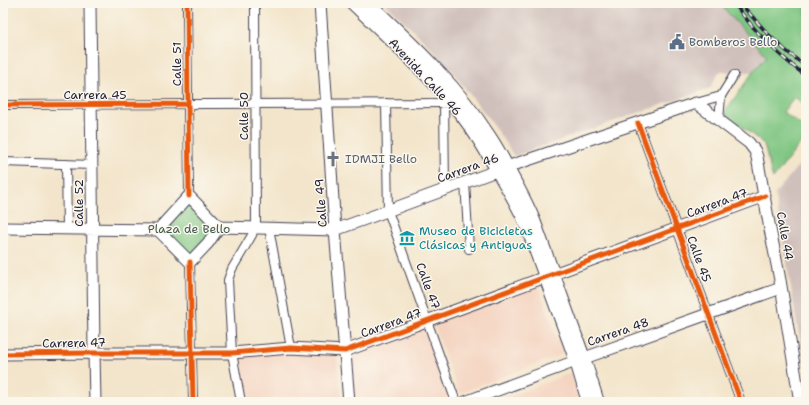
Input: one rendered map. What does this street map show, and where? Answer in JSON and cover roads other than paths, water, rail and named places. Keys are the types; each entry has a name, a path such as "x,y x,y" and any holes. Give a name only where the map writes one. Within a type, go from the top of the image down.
{"main road":[{"name":"Avenida Calle 46","path":"352,3 404,53 463,118 488,154 502,169"},
{"name":"Avenida Calle 46","path":"369,3 426,58 488,133 502,169 549,276 598,402"},
{"name":"Avenida Calle 46","path":"580,359 588,402"}],"street":[{"name":"Calle 52","path":"90,3 95,402"},
{"name":"Calle 51","path":"187,3 189,196"},
{"name":"Calle 50","path":"241,402 232,353 228,280 232,269 255,228 255,3"},
{"name":"Calle 49","path":"320,3 335,230 349,402"},
{"path":"718,121 721,96 734,75"},
{"name":"Carrera 46","path":"219,227 335,230 502,169 721,96"},
{"name":"Carrera 45","path":"3,105 327,104 446,100"},
{"path":"445,190 446,100"},
{"name":"Calle 47","path":"386,103 388,211 456,402"},
{"name":"Calle 44","path":"696,104 749,144 755,151 765,196 781,288 797,402"},
{"name":"Calle 45","path":"638,123 741,402"},
{"path":"3,162 92,164"},
{"path":"66,164 67,228"},
{"path":"465,182 469,250"},
{"path":"158,230 189,196 219,227 208,243 190,262"},
{"name":"Carrera 47","path":"3,354 94,352 232,353 291,348 345,351 765,196"},
{"path":"3,228 158,230 190,262 193,402"},
{"path":"268,228 291,348"},
{"name":"Carrera 48","path":"465,402 580,359 781,288"}],"railway":[{"path":"734,3 767,42 806,76"},
{"path":"740,3 767,33 806,67"}],"place":[{"name":"Bomberos Bello","path":"677,42"},
{"name":"IDMJI Bello","path":"333,159"},
{"name":"Museo de Bicicletas Clásicas y Antiguas","path":"407,238"}],"park label":[{"name":"Plaza de Bello","path":"189,229"}]}
